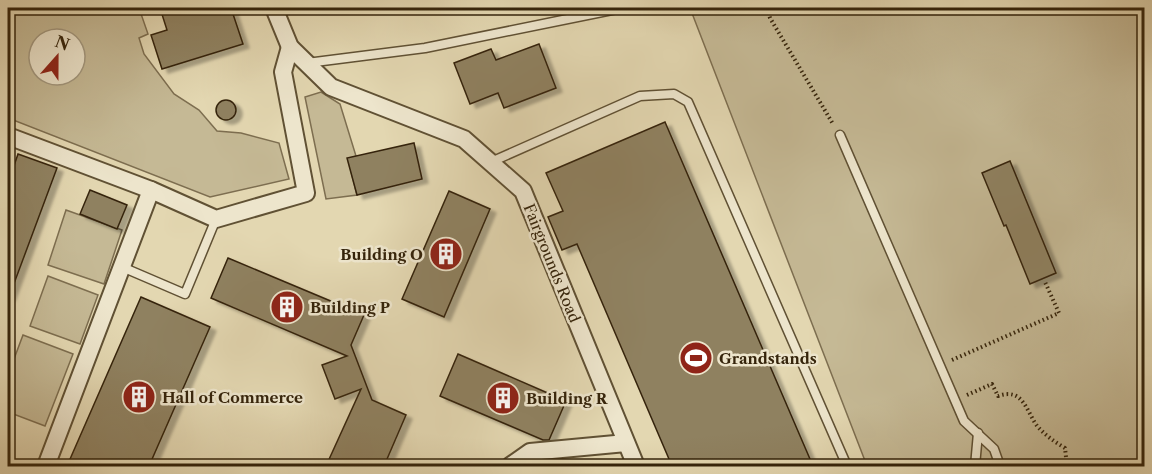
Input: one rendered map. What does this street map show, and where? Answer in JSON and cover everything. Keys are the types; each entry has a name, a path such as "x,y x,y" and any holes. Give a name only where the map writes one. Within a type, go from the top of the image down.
{"street":[{"name":"Fairgrounds Road","path":"274,8 290,47 331,87 464,139 522,191 636,466"},
{"path":"8,136 151,190 216,219 306,193 283,72 290,47"},
{"path":"46,466 151,190"},
{"path":"510,466 530,452 626,443"}],"lane":[{"path":"307,63 425,48 618,8"},
{"path":"490,162 640,96 674,94 688,102 847,466"},
{"path":"840,135 964,421 994,449 1000,466"},
{"path":"122,267 185,294 216,219"},
{"path":"975,466 978,434"}],"path":[{"path":"767,8 770,18 840,135"},
{"path":"940,365 1059,313 1045,282"},
{"path":"955,400 992,384 998,396 1005,393 1017,396 1026,406 1036,425 1048,437 1065,448 1067,466"}],"shaded area":[{"path":"8,8 125,8 126,10 139,8 148,34 139,38 144,54 174,94 199,110 217,131 241,133 279,143 289,179 210,197 8,118"},
{"path":"690,8 1144,8 1144,466 867,466"},
{"path":"321,92 340,104 356,156 348,159 357,195 326,199 305,97"},
{"path":"66,210 122,230 104,284 48,265"},
{"path":"48,276 98,295 80,344 30,326"},
{"path":"23,335 73,354 45,426 8,412 8,375"}],"building":[{"path":"160,8 231,8 243,44 162,69 151,35 167,30"},
{"path":"539,44 556,88 504,108 498,93 470,104 454,63 491,49 496,60"},
{"path":"226,100 233,103 236,110 233,117 226,120 219,117 216,110 219,103"},
{"name":"Grandstands","path":"665,122 813,466 672,466 577,244 562,250 548,217 563,211 546,173"},
{"path":"414,143 422,179 357,195 347,158"},
{"path":"18,154 57,168 9,297 8,183"},
{"path":"1010,161 1056,273 1030,284 982,173"},
{"path":"90,190 127,205 117,229 80,214"},
{"name":"Building O","path":"449,191 490,209 444,317 402,299"},
{"path":"228,258 364,315 351,345 372,400 406,415 384,466 326,466 361,389 335,399 322,365 347,356 211,298"},
{"name":"Hall of Commerce","path":"141,297 210,327 149,466 67,466"},
{"name":"Building R","path":"458,354 566,401 549,440 543,440 440,396"}],"place":[{"name":"Building O","path":"446,254"},
{"name":"Building P","path":"287,307"},
{"name":"Grandstands","path":"696,358"},
{"name":"Hall of Commerce","path":"139,397"},
{"name":"Building R","path":"503,398"}]}
